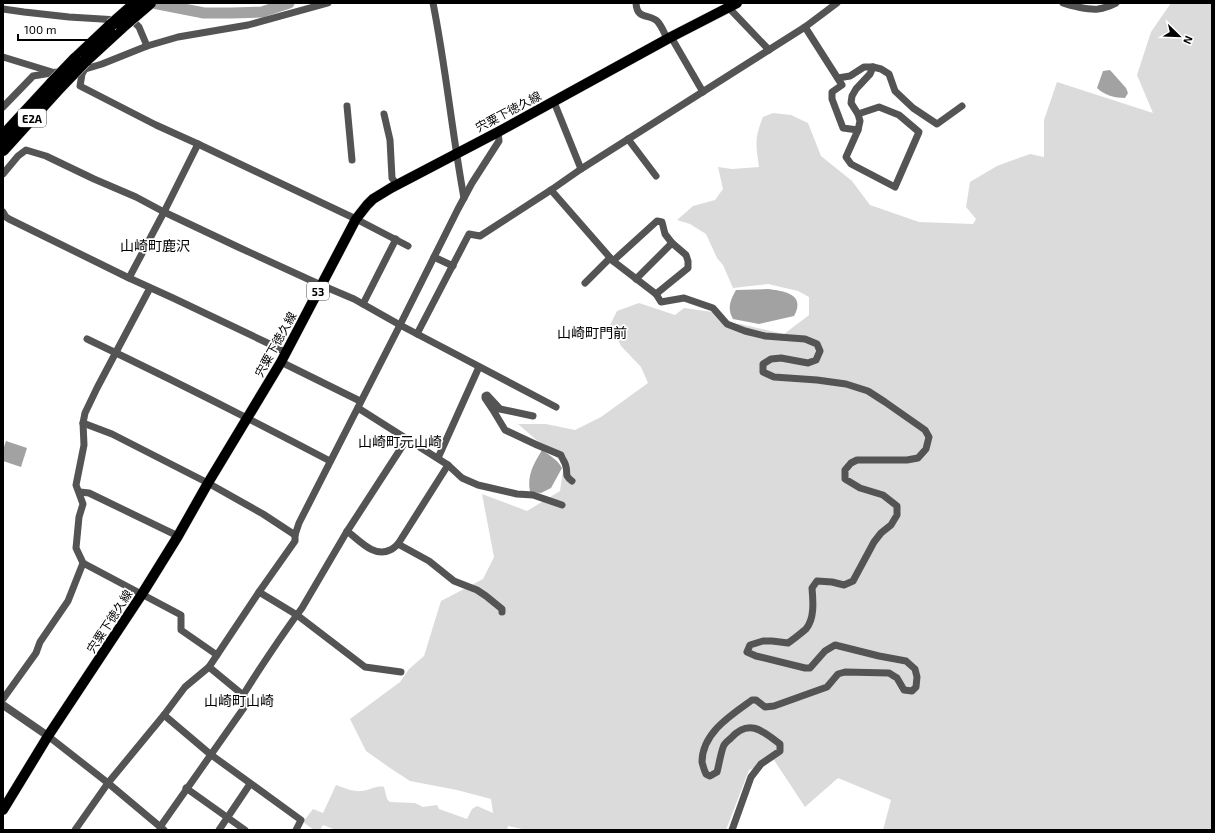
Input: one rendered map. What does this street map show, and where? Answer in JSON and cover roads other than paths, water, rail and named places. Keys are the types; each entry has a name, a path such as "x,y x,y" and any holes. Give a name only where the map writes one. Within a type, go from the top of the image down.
{"highway":[{"name":"E2A","path":"3,136 56,80 82,63 117,26 136,3"},
{"name":"E2A","path":"117,26 150,3"},
{"name":"E2A","path":"3,150 56,80"}],"main road":[{"name":"宍粟下徳久線","path":"3,810 48,736 142,594 178,536 283,357 360,212 373,199 397,185 733,5"}],"street":[{"path":"328,3 248,25 178,36 147,46 82,63 80,86 156,125 356,219 408,246"},
{"path":"433,3 464,198"},
{"path":"636,3 640,14 658,22 703,92"},
{"path":"417,334 469,234 480,236 581,169 805,27 837,3"},
{"path":"1063,3 1067,5 1097,9 1116,3"},
{"path":"733,5 769,50"},
{"path":"3,9 61,16 101,18 134,22 139,27 147,46"},
{"path":"805,27 842,84 832,92 832,98 843,128 858,130"},
{"path":"3,57 56,80"},
{"path":"838,78 850,76 864,67 881,69 889,74 895,91 913,108 937,124 962,106"},
{"path":"858,114 879,107 899,115 919,132 895,188 851,164 846,157 858,130 860,120 851,102 852,96 856,89 870,74 873,67"},
{"path":"3,107 33,76 56,80"},
{"path":"554,102 581,169"},
{"path":"347,106 352,160"},
{"path":"384,114 390,140 392,178 397,185"},
{"path":"74,830 108,782 164,715 185,687 209,667 295,541 295,535 299,523 464,198 499,141 498,132"},
{"path":"628,139 656,176"},
{"path":"129,278 198,144"},
{"path":"3,174 18,156 26,150 46,156 354,299 556,408"},
{"path":"551,190 611,260 656,294 661,302 684,298 713,308 727,324 745,331 766,336 805,339 817,344 820,351 816,360 808,363 781,358 771,359 763,364 763,372 774,377 846,384 868,392 925,430 929,437 926,449 918,458 907,460 857,460 851,463 845,470 845,479 860,488 882,495 897,506 898,515 891,525 881,533 874,542 853,581 844,585 832,582 817,582 812,588 813,605 811,620 807,628 788,644 763,641 750,645 747,652 756,656 810,668 825,651 835,645 906,661 915,669 917,677 916,687 912,691 904,690 897,678 889,673 844,672 838,674 827,687 774,706 765,707 756,700 752,700 726,718 709,738 703,753 702,764 706,774 710,776 717,772 724,746 735,734 744,728 755,728 780,744 780,751 761,764 751,777 732,830"},
{"path":"3,212 9,219 129,278 276,347 283,357 359,405 407,439 438,458 462,478 478,485 517,494 533,495 562,505"},
{"path":"585,283 657,221 662,222 665,234 672,244 686,255 688,268 656,294"},
{"path":"363,304 396,240"},
{"path":"636,278 672,244"},
{"path":"434,257 453,266"},
{"path":"150,288 85,413 83,423 84,445 76,485 80,492 83,504 79,517 76,548 83,563 181,616 181,630 217,655"},
{"path":"87,339 248,418 330,461"},
{"path":"438,458 478,367"},
{"path":"533,416 500,409 487,395 485,396 505,430 561,455 566,466 567,478 572,481"},
{"path":"83,423 112,434 208,483 263,514 295,535"},
{"path":"243,694 302,608 347,531 407,439"},
{"path":"347,531 373,551 381,552 390,550 398,544 448,465"},
{"path":"80,492 89,492 178,536"},
{"path":"398,544 428,561 454,581 477,590 502,609 502,612"},
{"path":"3,699 36,653 40,642 68,601 83,563"},
{"path":"259,592 297,615 365,667 401,672"},
{"path":"3,704 108,782 158,828 248,702 243,694 209,667"},
{"path":"164,715 210,754 301,820 296,830"},
{"path":"219,830 250,784"},
{"path":"186,788 245,830"}],"waterway":[{"path":"153,3 204,13 262,12 289,3"}],"district":[{"name":"山崎町鹿沢","path":"155,245"},
{"name":"山崎町門前","path":"592,332"},
{"name":"山崎町元山崎","path":"400,441"},
{"name":"山崎町山崎","path":"239,700"}]}
